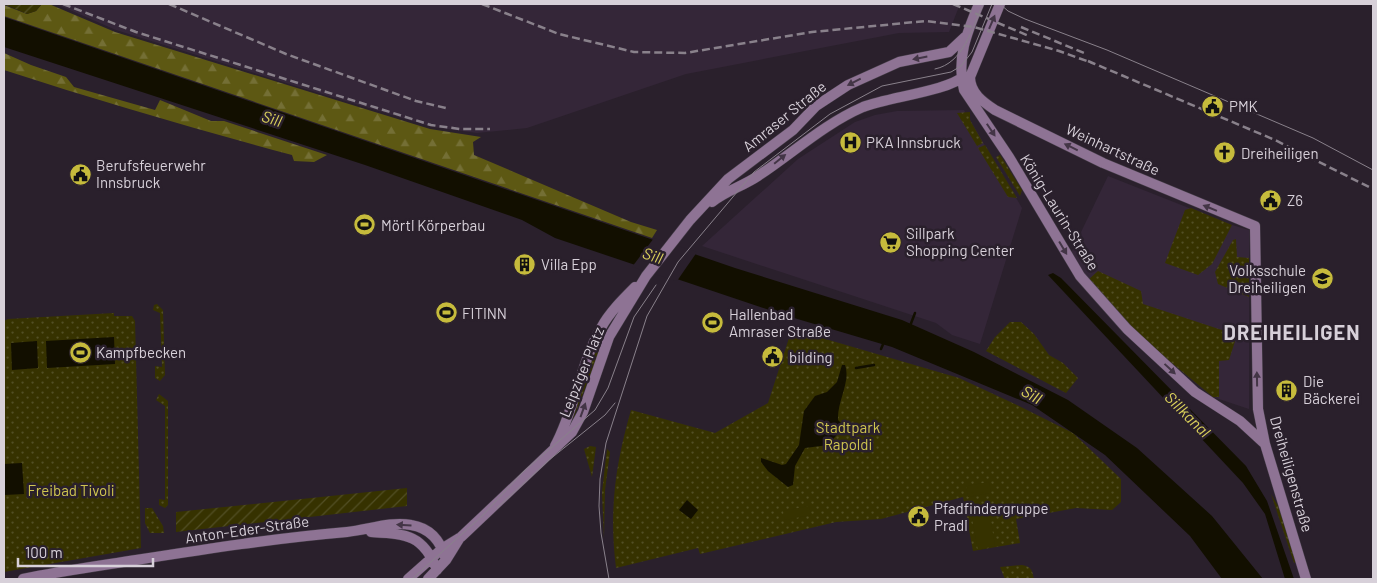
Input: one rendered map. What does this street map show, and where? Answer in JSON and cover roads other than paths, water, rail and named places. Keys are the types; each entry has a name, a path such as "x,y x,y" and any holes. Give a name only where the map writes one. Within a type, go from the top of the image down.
{"street":[{"path":"965,84 965,37 979,4"},
{"name":"Amraser Straße","path":"690,220 720,196 760,174 806,140 855,111 889,98 965,84 1000,4"},
{"name":"Amraser Straße","path":"615,326 646,276 690,220 728,179 794,130 798,123 826,98 856,81 899,62 949,52 965,37"},
{"name":"Weinhartstraße","path":"965,84 979,98 1002,114 1103,163 1255,226"},
{"name":"König-Laurin-Straße","path":"965,84 1080,276 1127,329 1195,392 1240,421 1265,444"},
{"name":"Dreiheiligenstraße","path":"1255,226 1258,409 1265,444 1306,579"},
{"name":"Amraser Straße","path":"604,322 646,276"},
{"name":"Leipziger Platz","path":"549,453 563,430 594,342 604,322"},
{"name":"Leipziger Platz","path":"549,453 572,432 581,418 615,326"},
{"path":"1240,421 1254,418 1258,409"},
{"path":"408,579 442,548 461,536 549,453"},
{"name":"Anton-Eder-Straße","path":"23,579 249,543 357,531 393,524 409,524 434,535 442,548 446,560"},
{"name":"Anton-Eder-Straße","path":"357,531 412,537 423,544 437,570"},
{"path":"428,579 446,560 461,536"}],"water":[{"name":"Sill","path":"4,17 735,268 902,320 974,352 1068,400 1137,448 1212,516 1263,579 1222,579 1190,536 1105,455 1032,405 892,347 784,315 555,238 522,220 365,165 4,47"},
{"name":"Sillkanal","path":"1053,273 1061,278 1246,466 1267,501 1294,579 1285,579 1265,514 1243,483 1048,275"},
{"name":"Kampfbecken","path":"114,337 115,364 47,368 46,341"},
{"path":"37,341 38,368 12,370 11,343"},
{"path":"842,365 845,365 846,378 838,420 842,424 842,429 828,445 805,448 795,466 793,485 788,487 768,471 761,462 761,458 782,465 786,464 799,445 804,411 815,396 827,392 837,382"},
{"path":"22,463 24,494 4,495 4,464"},
{"path":"687,500 698,510 691,519 679,510"}],"waterway":[{"path":"910,326 915,313"},
{"path":"881,349 884,342"},
{"path":"856,368 874,365"}],"tram line":[{"path":"935,69 953,60 960,52 971,34 983,4"},
{"path":"609,579 601,533 599,506 600,479 606,443 647,316 678,262 754,172 830,114 882,86 951,72 961,66 972,52 992,4"},
{"path":"1000,4 1008,11 1025,19 1107,50 1313,138 1373,170"},
{"path":"412,579 482,516 523,472 595,410 608,388 634,317 656,285"},
{"path":"497,508 549,460 605,415 615,403"}],"railway":[{"path":"63,4 136,32 431,125 460,129 490,129"},
{"path":"169,4 286,54 416,101 446,108"},
{"path":"482,4 559,34 634,52 685,53 812,32 926,21 974,27 1059,51 1095,64"},
{"path":"953,4 1029,36"},
{"path":"1021,27 1084,53"},
{"path":"1088,61 1275,140 1373,189"}],"place":[{"name":"PMK","path":"1213,106"},
{"name":"PKA Innsbruck","path":"850,142"},
{"name":"Dreiheiligen","path":"1225,153"},
{"name":"Berufsfeuerwehr Innsbruck","path":"80,174"},
{"name":"Z6","path":"1271,200"},
{"name":"Mörtl Körperbau","path":"365,225"},
{"name":"Sillpark Shopping Center","path":"890,242"},
{"name":"Villa Epp","path":"525,264"},
{"name":"Volksschule Dreiheiligen","path":"1322,279"},
{"name":"FITINN","path":"446,313"},
{"name":"Hallenbad Amraser Straße","path":"713,323"},
{"name":"Kampfbecken","path":"80,352"},
{"name":"bilding","path":"773,357"},
{"name":"Die Bäckerei","path":"1287,390"},
{"name":"Pfadfindergruppe Pradl","path":"918,517"}],"district":[{"name":"DREIHEILIGEN","path":"1292,332"}],"park label":[{"name":"Stadtpark Rapoldi","path":"848,436"},
{"name":"Freibad Tivoli","path":"71,490"}]}
